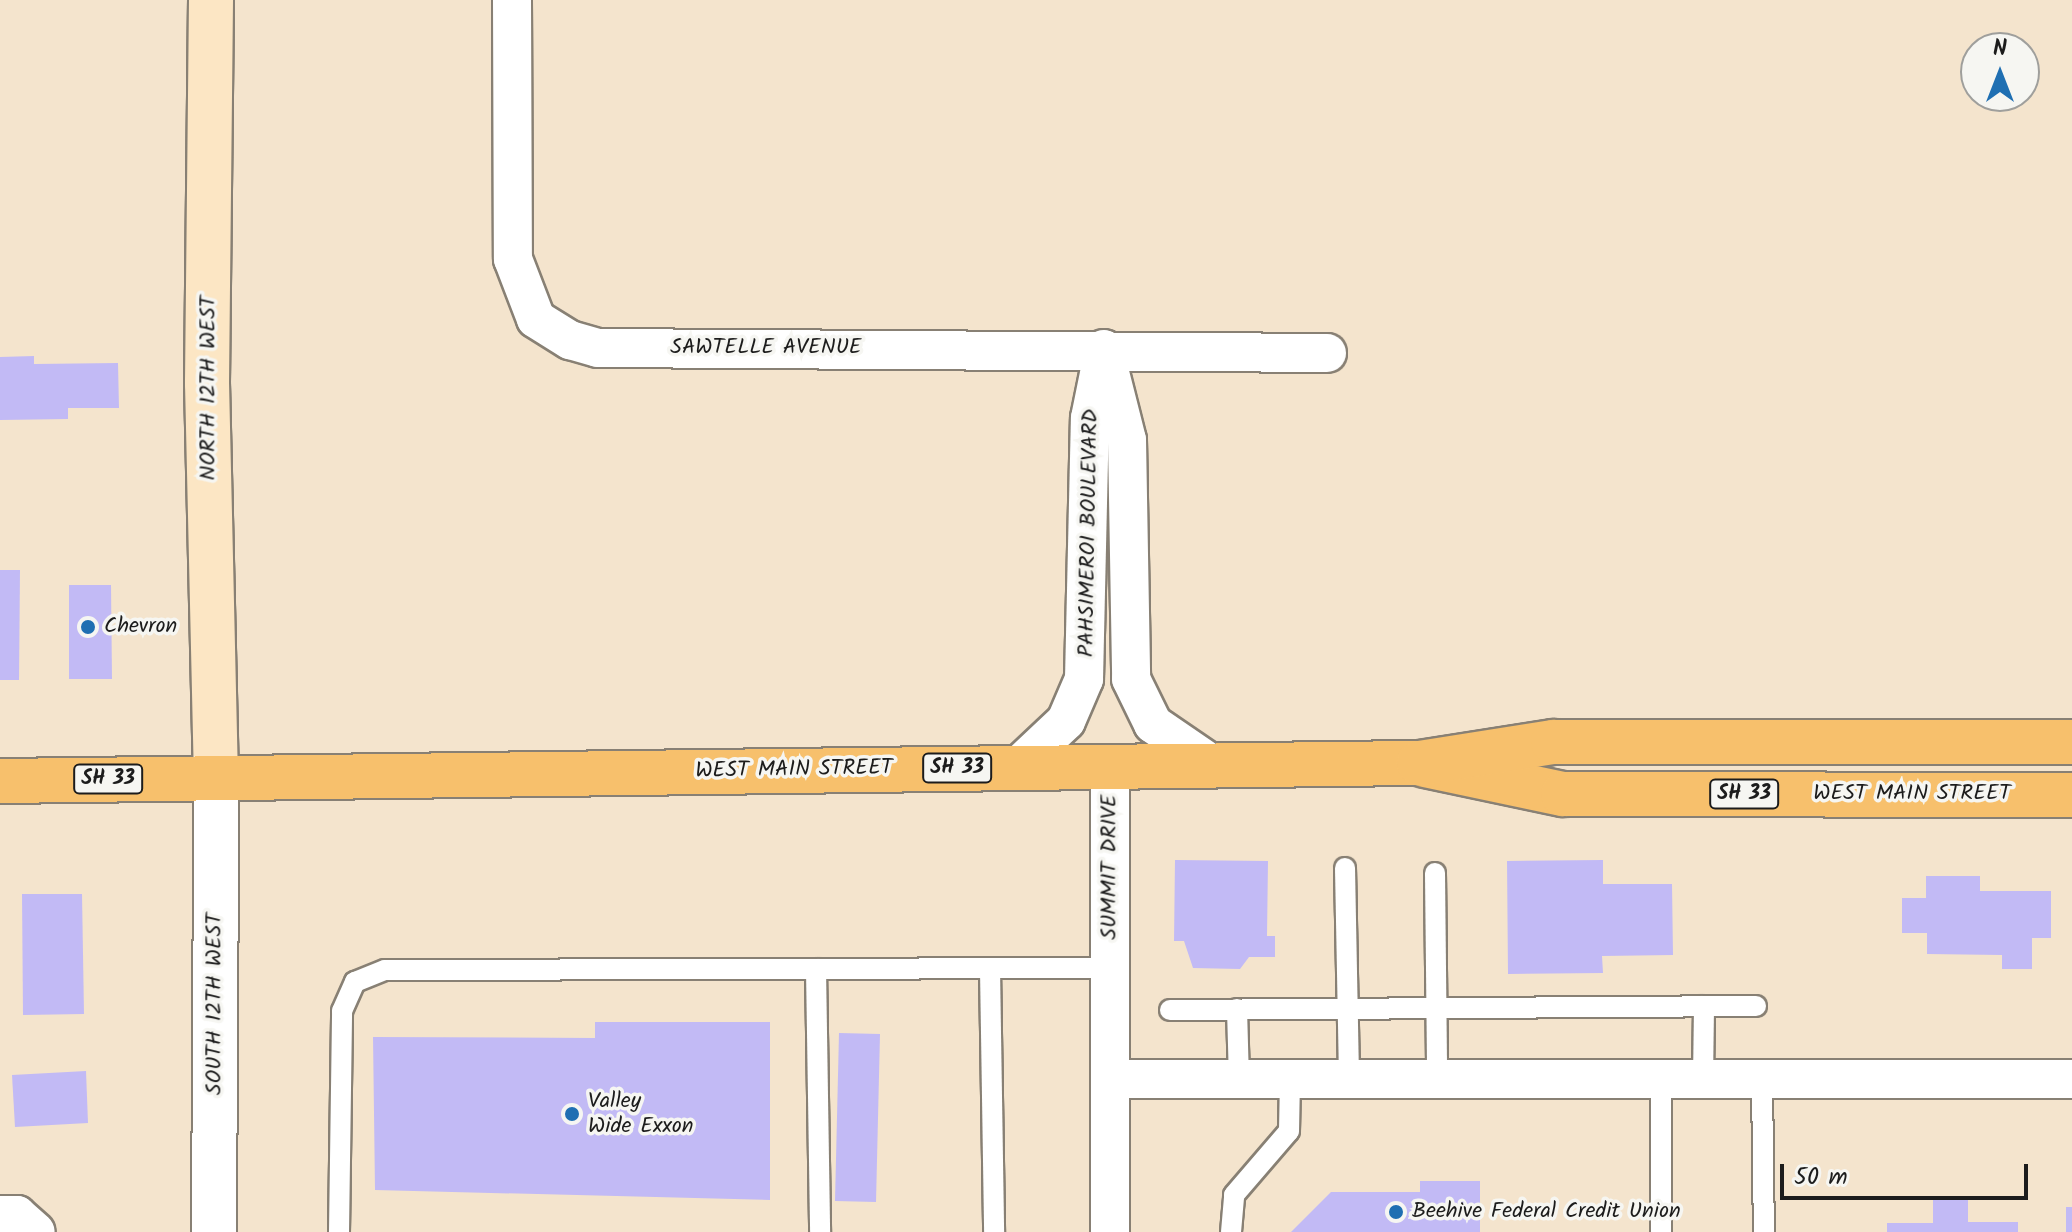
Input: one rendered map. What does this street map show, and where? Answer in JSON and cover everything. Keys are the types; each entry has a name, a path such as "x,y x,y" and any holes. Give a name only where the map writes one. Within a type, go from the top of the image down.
{"main road":[{"name":"NORTH 12TH WEST","path":"211,0 207,383 216,777"},
{"name":"WEST MAIN STREET","path":"216,777 1419,763 1553,742 2072,742"},
{"name":"WEST MAIN STREET","path":"1419,763 1563,794 2072,795"},
{"name":"SH 33","path":"0,781 216,777"}],"street":[{"name":"SAWTELLE AVENUE","path":"512,0 513,259 536,319 570,340 598,348 1104,349 1327,353"},
{"name":"PAHSIMEROI BOULEVARD","path":"1104,349 1127,440 1133,686 1170,741 1213,765"},
{"name":"PAHSIMEROI BOULEVARD","path":"1017,767 1066,721 1084,679 1090,418 1104,349"},
{"name":"SUMMIT DRIVE","path":"1110,766 1110,1232"},
{"name":"SOUTH 12TH WEST","path":"214,1232 216,777"},
{"path":"1110,1079 2072,1079"},
{"path":"0,1215 17,1215 36,1232"}],"lane":[{"path":"1345,868 1349,1079"},
{"path":"1435,873 1437,1079"},
{"path":"339,1232 342,1011 355,982 385,970 1110,968"},
{"path":"816,969 820,1232"},
{"path":"990,969 994,1232"},
{"path":"1703,1079 1704,1006"},
{"path":"1170,1010 1756,1006"},
{"path":"1237,1009 1239,1079"},
{"path":"1231,1232 1234,1195 1289,1131 1290,1079"},
{"path":"1661,1079 1661,1232"},
{"path":"1762,1079 1764,1232"}],"building":[{"path":"34,356 34,364 118,363 119,408 68,408 68,419 0,420 0,357"},
{"path":"0,570 20,570 19,680 0,680"},
{"path":"69,585 111,585 112,679 69,679"},
{"path":"1175,860 1268,861 1267,936 1275,936 1275,957 1249,957 1240,969 1193,968 1184,941 1174,941"},
{"path":"1603,860 1603,884 1672,884 1673,955 1602,956 1603,973 1508,974 1507,861"},
{"path":"1926,876 1980,876 1980,891 2051,891 2051,938 2032,938 2032,969 2002,969 2002,955 1927,954 1927,933 1902,933 1902,898 1926,898"},
{"path":"22,894 82,894 84,1014 23,1015"},
{"name":"Valley Wide Exxon","path":"595,1022 770,1022 770,1200 375,1190 373,1037 595,1038"},
{"path":"839,1033 880,1034 876,1202 835,1201"},
{"path":"86,1071 88,1123 15,1127 12,1075"},
{"name":"Beehive Federal Credit Union","path":"1420,1181 1480,1181 1480,1232 1291,1232 1331,1192 1420,1192"},
{"path":"1933,1197 1968,1198 1968,1222 2018,1222 2018,1232 1887,1232 1887,1223 1933,1223"},
{"path":"2066,1207 2072,1207 2072,1232 2066,1232"}],"place":[{"name":"Chevron","path":"88,627"},
{"name":"Valley Wide Exxon","path":"572,1114"},
{"name":"Beehive Federal Credit Union","path":"1396,1212"}]}
